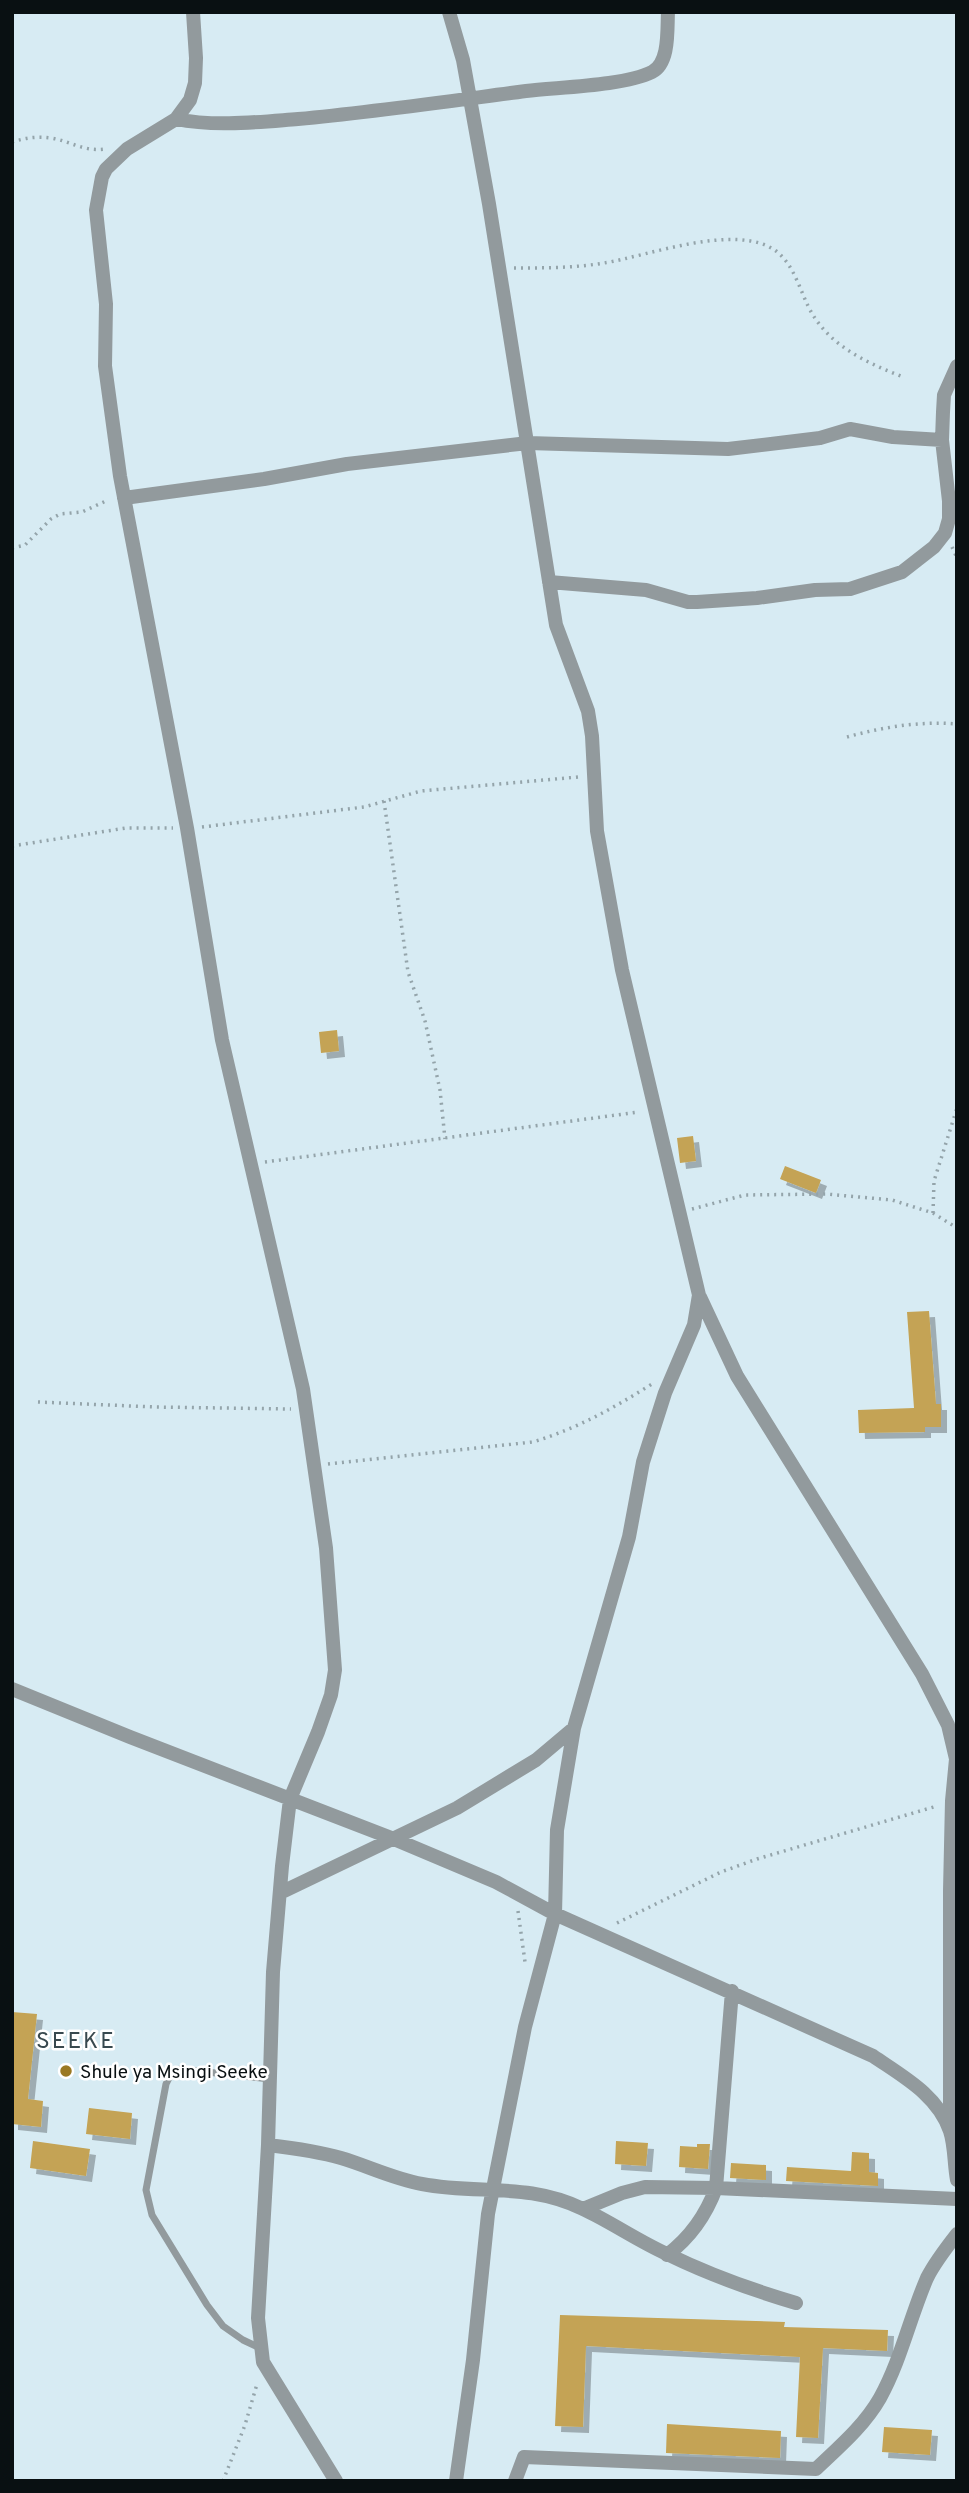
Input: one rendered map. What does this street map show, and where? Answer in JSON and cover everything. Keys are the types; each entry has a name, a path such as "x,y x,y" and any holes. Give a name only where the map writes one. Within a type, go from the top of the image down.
{"street":[{"path":"193,12 196,58 195,83 190,100 176,119 120,155 106,169 98,193 96,210 106,304 105,366 120,476 187,828 222,1040 306,1409 326,1548 335,1670 327,1707 290,1799 273,1972 268,2145 259,2273 261,2355 336,2481"},
{"path":"449,12 463,60 470,100 556,625 588,711 592,736 597,831 622,970 699,1295 737,1376 922,1674 947,1725 956,1759 950,2131 957,2180"},
{"path":"176,119 215,123 267,121 610,82 652,72 658,68 664,55 668,12"},
{"path":"549,582 646,590 697,602 850,589 902,572 934,547 945,533 949,501 942,440 944,395 957,366"},
{"path":"124,498 264,479 347,464 528,443 728,449 820,438 850,429 893,437 942,440"},
{"path":"456,2481 473,2360 488,2214 525,2027 555,1914 557,1830 574,1728 629,1537 643,1462 654,1423 694,1325 699,1295"},
{"path":"12,1689 394,1839 873,2056 925,2094 950,2131"},
{"path":"280,1893 457,1808 536,1760 574,1728"},
{"path":"667,2255 696,2227 716,2188 732,1991"},
{"path":"268,2145 316,2151 421,2184 446,2188 528,2191 583,2208 667,2255 757,2291 796,2303"},
{"path":"583,2208 645,2187 957,2199"},
{"path":"515,2481 524,2457 816,2469 848,2439 880,2398 912,2323 927,2279 940,2255 957,2234"}],"lane":[{"path":"261,2355 223,2326 207,2305 152,2215 146,2190 166,2084 171,2074 180,2069 270,2079"}],"path":[{"path":"12,142 32,137 65,142 79,148 109,148"},
{"path":"499,269 566,268 607,263 702,242 739,240 762,244 776,251 785,261 795,276 809,309 824,331 861,359 903,377"},
{"path":"12,548 25,545 51,519 60,514 82,512 111,498 120,476"},
{"path":"848,737 893,726 957,724"},
{"path":"12,846 126,828 187,828 365,807 421,791 594,776"},
{"path":"384,802 408,971 425,1021 440,1090 445,1140"},
{"path":"933,1213 934,1181 957,1108"},
{"path":"252,1164 655,1110"},
{"path":"680,1212 745,1195 827,1194 891,1200 933,1213 957,1228"},
{"path":"315,1465 533,1442 565,1432 603,1415 675,1370"},
{"path":"38,1402 306,1409"},
{"path":"598,1933 733,1868 954,1794"},
{"path":"512,1891 522,1928 525,1972"},
{"path":"223,2481 245,2425 261,2355"}],"building":[{"path":"337,1030 339,1051 321,1053 319,1032"},
{"path":"693,1136 696,1161 680,1163 677,1138"},
{"path":"785,1166 821,1180 816,1193 780,1179"},
{"path":"929,1311 936,1404 941,1404 941,1427 925,1427 925,1432 859,1433 858,1410 914,1408 907,1312"},
{"path":"12,2012 37,2014 28,2099 43,2101 41,2127 12,2124"},
{"path":"89,2108 132,2113 130,2139 86,2134"},
{"path":"33,2141 90,2149 86,2176 30,2168"},
{"path":"616,2141 648,2143 646,2166 615,2164"},
{"path":"697,2144 710,2144 708,2169 679,2167 680,2146 697,2147"},
{"path":"852,2152 869,2153 869,2172 878,2173 878,2186 786,2181 787,2167 851,2171"},
{"path":"731,2163 766,2165 766,2180 730,2178"},
{"path":"560,2315 785,2322 784,2327 888,2330 887,2351 823,2348 818,2438 796,2437 800,2357 586,2346 583,2427 555,2426"},
{"path":"667,2424 781,2431 780,2458 666,2453"},
{"path":"884,2427 932,2430 930,2455 882,2452"}],"place":[{"name":"Shule ya Msingi Seeke","path":"66,2071"}],"district":[{"name":"SEEKE","path":"76,2040"}]}
